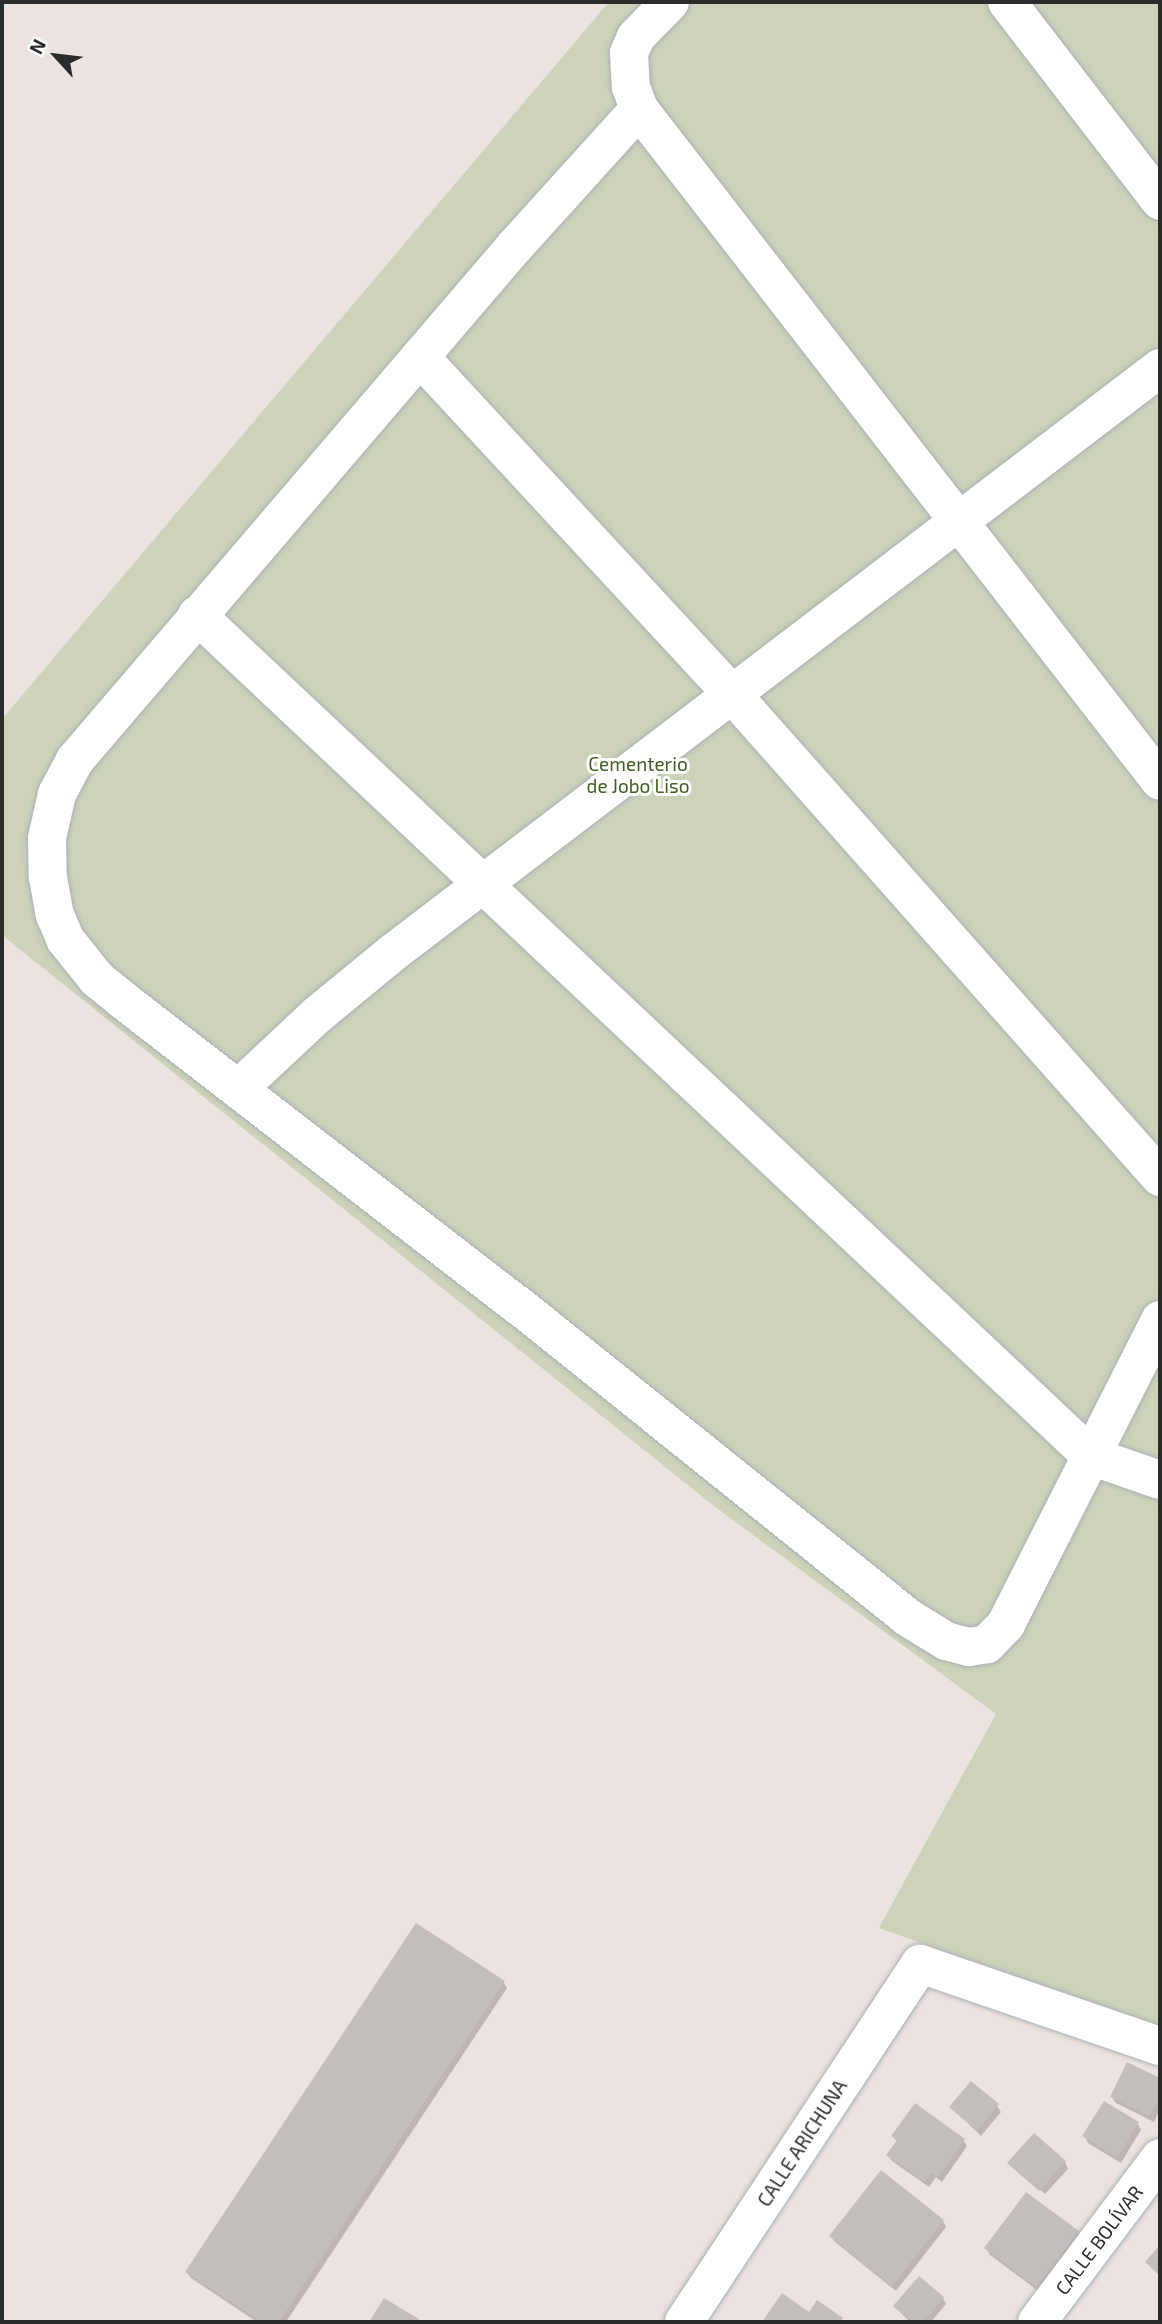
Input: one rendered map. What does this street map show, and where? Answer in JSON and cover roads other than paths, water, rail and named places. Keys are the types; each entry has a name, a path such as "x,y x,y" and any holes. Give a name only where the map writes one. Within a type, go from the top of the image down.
{"street":[{"path":"670,2 648,21 636,37 629,53 631,87 639,108 1160,781"},
{"path":"1007,2 1160,201"},
{"path":"639,108 419,357 197,615 105,723 66,775 57,794 49,829 48,877 55,915 65,939 97,979 518,1305 907,1617 946,1642 976,1646 995,1639 1000,1632 1160,1320"},
{"path":"419,357 731,693 1160,1177"},
{"path":"238,1089 317,1015 481,884 1160,368"},
{"path":"197,615 1091,1456 1160,1480"},
{"name":"CALLE ARICHUNA","path":"684,2322 920,1964 1160,2046"},
{"name":"CALLE BOLÍVAR","path":"1037,2322 1160,2158"}],"park label":[{"name":"Cementerio de Jobo Liso","path":"638,775"}]}
